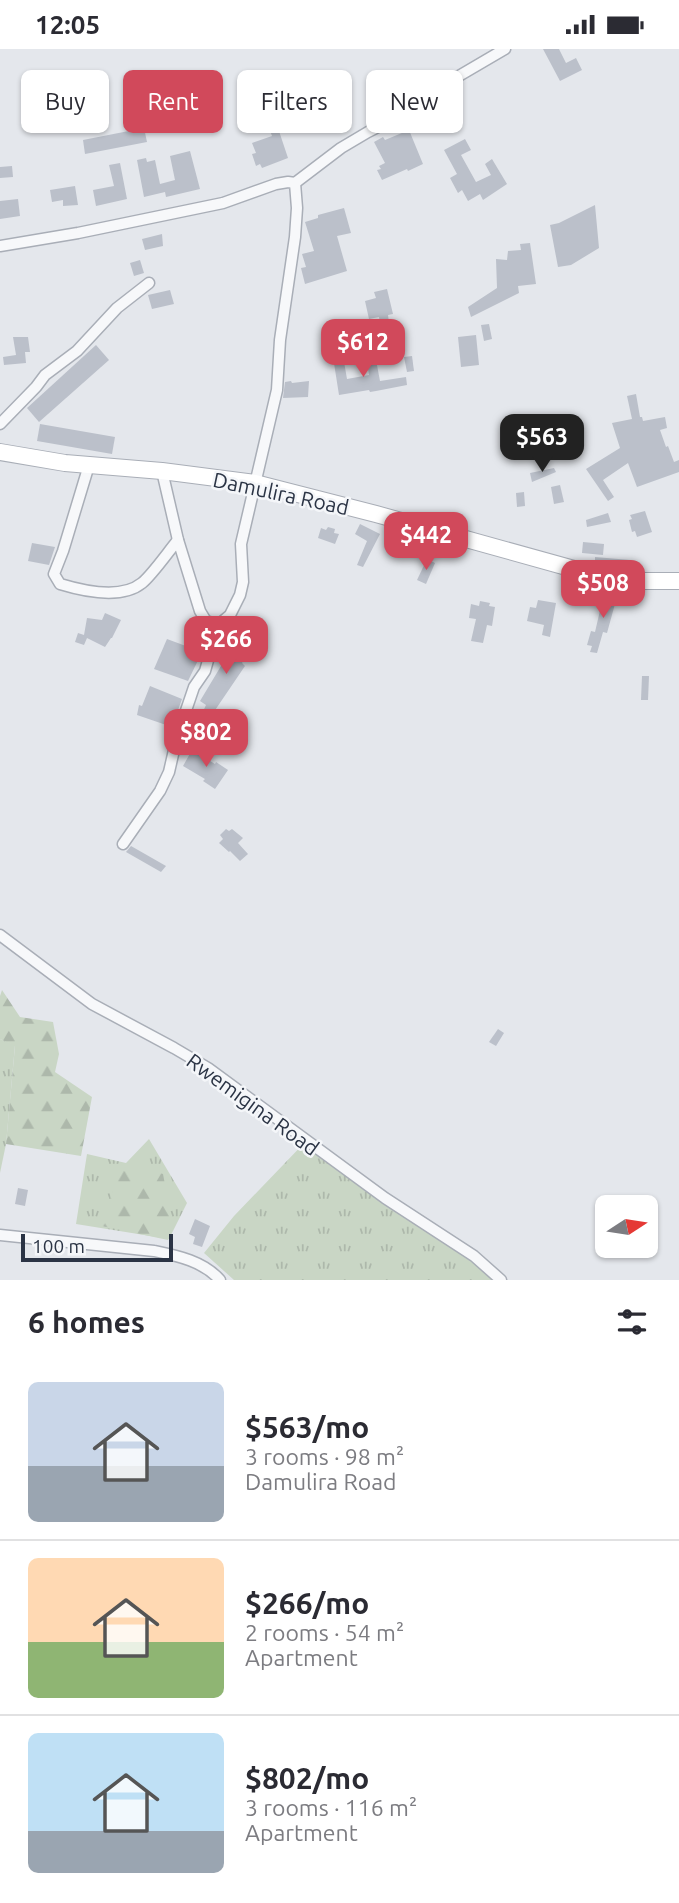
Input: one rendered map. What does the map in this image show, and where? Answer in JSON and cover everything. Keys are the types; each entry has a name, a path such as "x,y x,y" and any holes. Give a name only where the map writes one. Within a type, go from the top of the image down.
{"street":[{"path":"0,246 223,203 276,184 295,183 350,143 411,110 452,80 505,49"},
{"path":"123,844 160,791 169,772 177,737 194,687 205,671 218,625 230,615 240,595 243,582 241,544 277,390 280,340 295,237 295,183"},
{"path":"0,424 45,375 77,351 117,307 149,283"},
{"name":"Damulira Road","path":"0,452 89,465 255,483 404,521 617,581 679,580"},
{"path":"89,465 54,574 60,584 96,592 119,593 141,585 178,540"},
{"path":"162,471 178,540 200,611 206,621 218,625"},
{"name":"Rwemigina Road","path":"0,935 92,1004 208,1068 385,1198 474,1256 501,1280"},
{"path":"0,1235 174,1255 205,1266 220,1280"}],"green space":[{"path":"2,990 20,1017 53,1022 59,1054 55,1072 92,1097 81,1156 6,1144 15,1046 0,1039"},
{"path":"0,1039 15,1045 6,1144 0,1173"},
{"path":"149,1139 187,1203 169,1239 76,1224 87,1154 126,1163"},
{"path":"308,1139 418,1217 473,1248 504,1280 234,1280 204,1253 234,1216"},
{"path":"126,1163 163,1174 173,1228 168,1240 97,1225"}],"building":[{"path":"543,49 559,49 566,63 576,58 582,70 560,81"},
{"path":"123,132 145,133 147,142 85,154 83,140"},
{"path":"271,133 280,133 288,158 262,168 260,164 256,166 252,154 256,153 252,143 272,136"},
{"path":"402,133 410,133 423,164 382,180 377,170 385,163 374,142 383,137 385,140"},
{"path":"465,139 471,150 461,155 476,182 491,175 485,164 492,159 507,184 483,200 480,194 468,201 462,190 458,193 450,178 457,174 444,150"},
{"path":"190,151 200,189 166,197 165,192 144,197 137,160 155,160 160,184 175,180 170,156"},
{"path":"120,163 127,199 96,206 93,190 114,186 109,165"},
{"path":"12,166 13,177 0,178 0,167"},
{"path":"75,186 78,205 63,206 63,200 52,202 50,190"},
{"path":"18,199 20,216 0,219 0,201"},
{"path":"595,205 599,248 571,265 558,267 550,225"},
{"path":"344,208 351,233 337,236 347,271 305,284 301,268 306,267 302,254 314,251 305,222 318,218 318,215"},
{"path":"162,234 163,246 145,250 142,239"},
{"path":"530,243 536,284 518,286 519,293 471,317 468,307 497,288 496,259 507,260 508,251 521,250 520,244"},
{"path":"140,260 144,273 134,276 130,263"},
{"path":"387,289 393,314 388,315 389,322 380,324 379,317 369,319 365,301 376,298 374,292"},
{"path":"170,290 174,304 152,309 148,295"},
{"path":"489,324 492,339 484,341 481,325"},
{"path":"476,335 479,365 461,367 458,337"},
{"path":"13,337 28,337 30,352 25,352 26,363 4,365 3,357 16,355"},
{"path":"96,345 109,360 39,422 27,408"},
{"path":"343,356 347,379 369,375 367,362 376,360 380,381 406,377 407,385 339,395 333,357"},
{"path":"412,356 414,371 407,372 404,357"},
{"path":"309,381 308,397 283,398 285,382"},
{"path":"636,394 643,421 665,417 667,428 660,430 674,462 679,460 679,472 637,487 628,463 603,480 614,497 608,501 586,469 620,448 612,423 632,419 627,396"},
{"path":"40,424 115,437 112,454 37,441"},
{"path":"554,468 556,472 532,482 530,473"},
{"path":"560,485 564,502 554,504 551,487"},
{"path":"524,492 525,506 517,507 516,493"},
{"path":"645,511 652,532 637,537 635,531 632,532 630,515"},
{"path":"608,513 611,522 587,527 586,520"},
{"path":"360,524 380,534 363,567 357,565 367,541 355,534"},
{"path":"328,527 339,534 335,544 318,538 321,528 326,530"},
{"path":"583,542 604,544 603,555 582,553"},
{"path":"32,543 55,547 49,565 28,561"},
{"path":"595,557 630,560 629,569 595,564"},
{"path":"427,559 435,563 426,584 417,580"},
{"path":"605,589 618,593 607,633 603,632 597,653 590,652 592,646 587,645 591,631 595,632"},
{"path":"538,600 556,603 550,637 542,635 544,625 527,621 530,607 536,608"},
{"path":"480,601 495,607 492,626 487,625 483,643 471,641 476,619 469,618 471,604 479,606"},
{"path":"105,613 121,620 105,647 87,638 84,645 75,642 78,633 84,635 87,618 102,620"},
{"path":"241,622 260,635 242,663 245,666 205,725 213,726 212,736 203,734 204,725 197,737 192,735 206,705 200,701 230,651 228,650"},
{"path":"167,639 202,652 188,681 154,669"},
{"path":"642,676 649,676 648,700 641,700"},
{"path":"150,686 182,699 172,727 137,715 139,705 142,706"},
{"path":"192,750 228,770 215,789 203,781 205,779 183,766"},
{"path":"226,829 232,829 243,838 238,843 248,854 240,861 219,843 223,839 220,835"},
{"path":"131,846 166,866 161,872 126,852"},
{"path":"498,1029 504,1033 496,1046 489,1042"},
{"path":"18,1188 28,1190 25,1206 15,1204"},
{"path":"195,1219 210,1226 202,1247 193,1244 195,1237 189,1234"}]}
